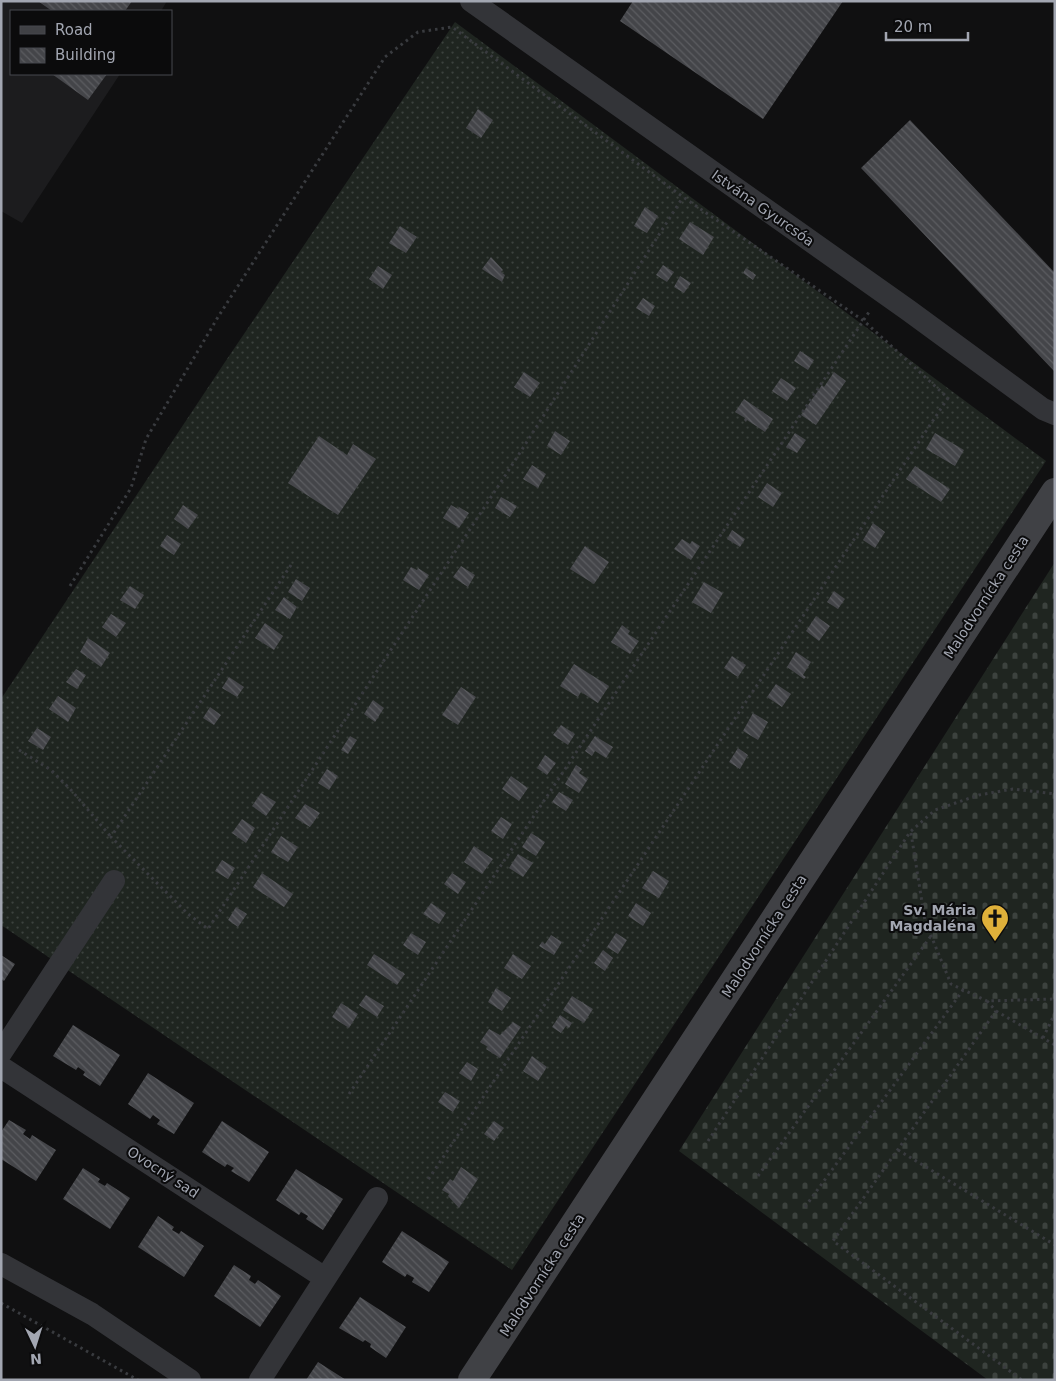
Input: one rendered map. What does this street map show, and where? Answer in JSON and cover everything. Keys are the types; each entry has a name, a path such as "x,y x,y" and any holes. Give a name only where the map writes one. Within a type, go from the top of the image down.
{"street":[{"name":"Istvána Gyurcsóa","path":"471,1 908,310 1043,409 1055,414"},
{"name":"Malodvornícka cesta","path":"472,1380 1055,492"},
{"path":"1,1053 114,881"},
{"name":"Ovocný sad","path":"1,1067 325,1278"},
{"path":"260,1380 377,1198"},
{"path":"1,1264 92,1314 190,1380"}],"path":[{"path":"70,586 131,488 146,439 218,317 385,57 418,32 452,27 683,197 864,321 948,398 428,1180"},
{"path":"19,750 50,770 72,791 111,837 188,914 208,929 514,462 683,197"},
{"path":"349,1094 864,321 880,292"},
{"path":"111,837 291,565"},
{"path":"708,1141 910,832 935,810 979,795 1013,789 1055,794"},
{"path":"910,832 925,921 951,984 987,1001 996,1011 1055,1045"},
{"path":"758,1176 931,936"},
{"path":"805,1207 963,990"},
{"path":"987,1001 1055,999"},
{"path":"996,1011 833,1241 1022,1380"},
{"path":"1042,1038 1055,1013"},
{"path":"898,1150 1055,1245"},
{"path":"1,1303 138,1380"}],"shaded area":[{"path":"1,1 167,1 162,10 10,10 10,75 119,75 22,223 1,211"}],"green space":[{"path":"455,22 1046,461 512,1270 1,925 1,699 225,362"},
{"path":"1055,562 1055,1380 988,1380 679,1151"}],"building":[{"path":"38,1 132,1 126,10 51,10"},
{"path":"633,1 843,1 763,119 620,21"},
{"path":"53,75 106,75 88,100"},
{"path":"478,109 493,120 481,138 466,128"},
{"path":"910,120 1055,273 1055,372 861,168"},
{"path":"645,207 658,216 647,233 634,226"},
{"path":"690,222 714,237 703,255 679,239"},
{"path":"400,226 417,237 406,253 389,243"},
{"path":"491,257 503,270 501,272 505,275 502,282 482,269"},
{"path":"663,265 674,272 667,282 656,275"},
{"path":"378,266 392,275 383,289 369,279"},
{"path":"746,268 756,275 753,280 743,273"},
{"path":"680,276 691,283 684,293 674,287"},
{"path":"643,298 655,306 649,316 636,308"},
{"path":"800,351 814,360 808,370 794,361"},
{"path":"524,372 540,383 530,397 514,387"},
{"path":"834,372 846,381 816,425 801,415 822,385 824,387"},
{"path":"781,378 796,388 787,401 772,391"},
{"path":"744,399 773,419 765,432 747,420 746,422 745,418 735,412"},
{"path":"555,431 570,441 561,455 547,446"},
{"path":"795,433 806,440 797,453 786,447"},
{"path":"935,433 964,450 955,466 926,449"},
{"path":"319,436 347,455 353,444 376,459 338,515 288,483"},
{"path":"532,465 546,474 538,488 523,479"},
{"path":"915,466 950,489 941,502 906,479"},
{"path":"767,483 782,493 773,507 758,497"},
{"path":"501,497 517,506 510,517 495,508"},
{"path":"183,505 198,515 188,529 174,519"},
{"path":"451,505 469,513 459,528 443,518"},
{"path":"873,523 885,532 875,548 863,540"},
{"path":"732,530 745,539 740,547 727,539"},
{"path":"167,535 181,544 174,555 160,546"},
{"path":"682,539 690,544 692,541 700,546 691,560 674,549"},
{"path":"585,546 609,562 594,584 570,569"},
{"path":"461,566 475,575 468,587 453,577"},
{"path":"411,567 417,570 418,568 429,575 419,590 403,580"},
{"path":"296,579 310,588 302,601 288,592"},
{"path":"704,582 723,593 711,613 692,602"},
{"path":"130,586 144,595 135,609 120,600"},
{"path":"834,591 845,599 838,609 827,602"},
{"path":"284,597 297,607 290,619 275,610"},
{"path":"111,614 126,623 116,637 102,627"},
{"path":"816,616 830,626 819,641 806,631"},
{"path":"265,623 283,636 274,650 255,638"},
{"path":"622,625 630,631 628,634 639,641 630,654 611,642"},
{"path":"88,638 110,653 101,667 80,652"},
{"path":"796,652 811,662 803,675 806,677 804,679 787,667"},
{"path":"732,656 746,665 738,677 724,668"},
{"path":"574,664 609,686 598,703 581,692 578,697 560,686"},
{"path":"76,669 86,675 77,689 66,682"},
{"path":"229,677 244,687 237,697 222,688"},
{"path":"776,684 791,694 782,707 767,697"},
{"path":"461,687 476,697 458,725 442,715"},
{"path":"58,696 76,708 68,722 49,709"},
{"path":"373,700 384,708 375,722 364,714"},
{"path":"210,707 221,715 214,725 203,718"},
{"path":"753,713 768,722 758,740 743,731"},
{"path":"561,725 575,734 568,745 553,735"},
{"path":"37,728 51,737 43,750 28,741"},
{"path":"350,736 357,740 348,754 341,750"},
{"path":"595,736 613,747 606,758 595,751 592,756 585,751"},
{"path":"738,748 748,755 740,769 729,762"},
{"path":"545,755 556,763 547,775 537,768"},
{"path":"576,765 582,769 579,773 588,779 579,793 565,784"},
{"path":"327,769 338,776 329,790 318,783"},
{"path":"511,776 528,788 519,801 502,789"},
{"path":"559,792 573,800 566,811 552,802"},
{"path":"261,793 276,802 266,816 252,806"},
{"path":"305,804 320,813 310,827 295,818"},
{"path":"501,817 512,824 503,839 491,831"},
{"path":"242,819 255,828 246,843 232,833"},
{"path":"531,833 545,842 536,856 522,847"},
{"path":"281,836 298,847 288,862 271,852"},
{"path":"474,846 493,859 482,874 464,862"},
{"path":"518,854 533,863 523,877 509,868"},
{"path":"222,860 235,868 228,879 215,871"},
{"path":"653,871 669,881 659,898 642,888"},
{"path":"262,873 293,894 284,907 253,887"},
{"path":"452,873 466,882 458,894 444,884"},
{"path":"431,903 446,913 439,924 423,914"},
{"path":"636,903 651,913 643,926 628,916"},
{"path":"236,907 247,914 238,927 228,920"},
{"path":"411,933 426,942 418,955 403,945"},
{"path":"616,933 627,940 618,954 607,947"},
{"path":"551,935 562,942 554,955 539,946 542,942 545,944"},
{"path":"603,950 613,958 605,971 594,963"},
{"path":"374,954 405,974 397,985 367,965"},
{"path":"513,954 531,966 522,979 504,968"},
{"path":"1,955 15,964 4,981 1,979"},
{"path":"496,988 511,998 502,1011 488,1002"},
{"path":"366,995 384,1006 377,1017 359,1005"},
{"path":"572,996 593,1009 584,1023 563,1010"},
{"path":"341,1003 358,1014 349,1028 332,1017"},
{"path":"560,1015 572,1023 569,1028 566,1026 561,1033 552,1027"},
{"path":"513,1022 521,1027 500,1058 486,1049 488,1047 480,1042 489,1029 500,1035"},
{"path":"73,1025 120,1055 100,1086 83,1075 85,1072 78,1067 76,1070 53,1056"},
{"path":"532,1056 547,1067 538,1081 523,1071"},
{"path":"467,1062 478,1069 471,1081 459,1073"},
{"path":"148,1073 194,1103 174,1134 157,1124 160,1120 153,1115 150,1119 128,1104"},
{"path":"445,1092 460,1101 453,1112 438,1102"},
{"path":"9,1120 26,1130 23,1134 30,1139 32,1135 56,1150 36,1181 1,1159 1,1132"},
{"path":"222,1121 269,1152 249,1182 231,1171 234,1168 227,1164 225,1167 202,1152"},
{"path":"494,1121 504,1128 494,1141 484,1134"},
{"path":"461,1167 478,1179 459,1208 448,1196 449,1194 442,1190 450,1179 453,1181"},
{"path":"83,1168 100,1179 98,1182 105,1186 107,1183 130,1198 110,1229 63,1199"},
{"path":"296,1169 343,1199 323,1230 306,1219 308,1216 301,1212 299,1215 276,1200"},
{"path":"158,1216 174,1227 172,1230 179,1234 181,1231 204,1246 184,1277 138,1247"},
{"path":"402,1231 449,1262 429,1292 412,1282 414,1278 407,1274 405,1277 382,1262"},
{"path":"234,1265 251,1276 249,1280 255,1284 258,1280 281,1296 260,1327 214,1296"},
{"path":"360,1297 406,1327 386,1358 370,1347 371,1344 365,1340 363,1342 339,1328"},
{"path":"318,1362 346,1380 306,1380"}],"place":[{"name":"Sv. Mária Magdaléna","path":"995,942"}]}
